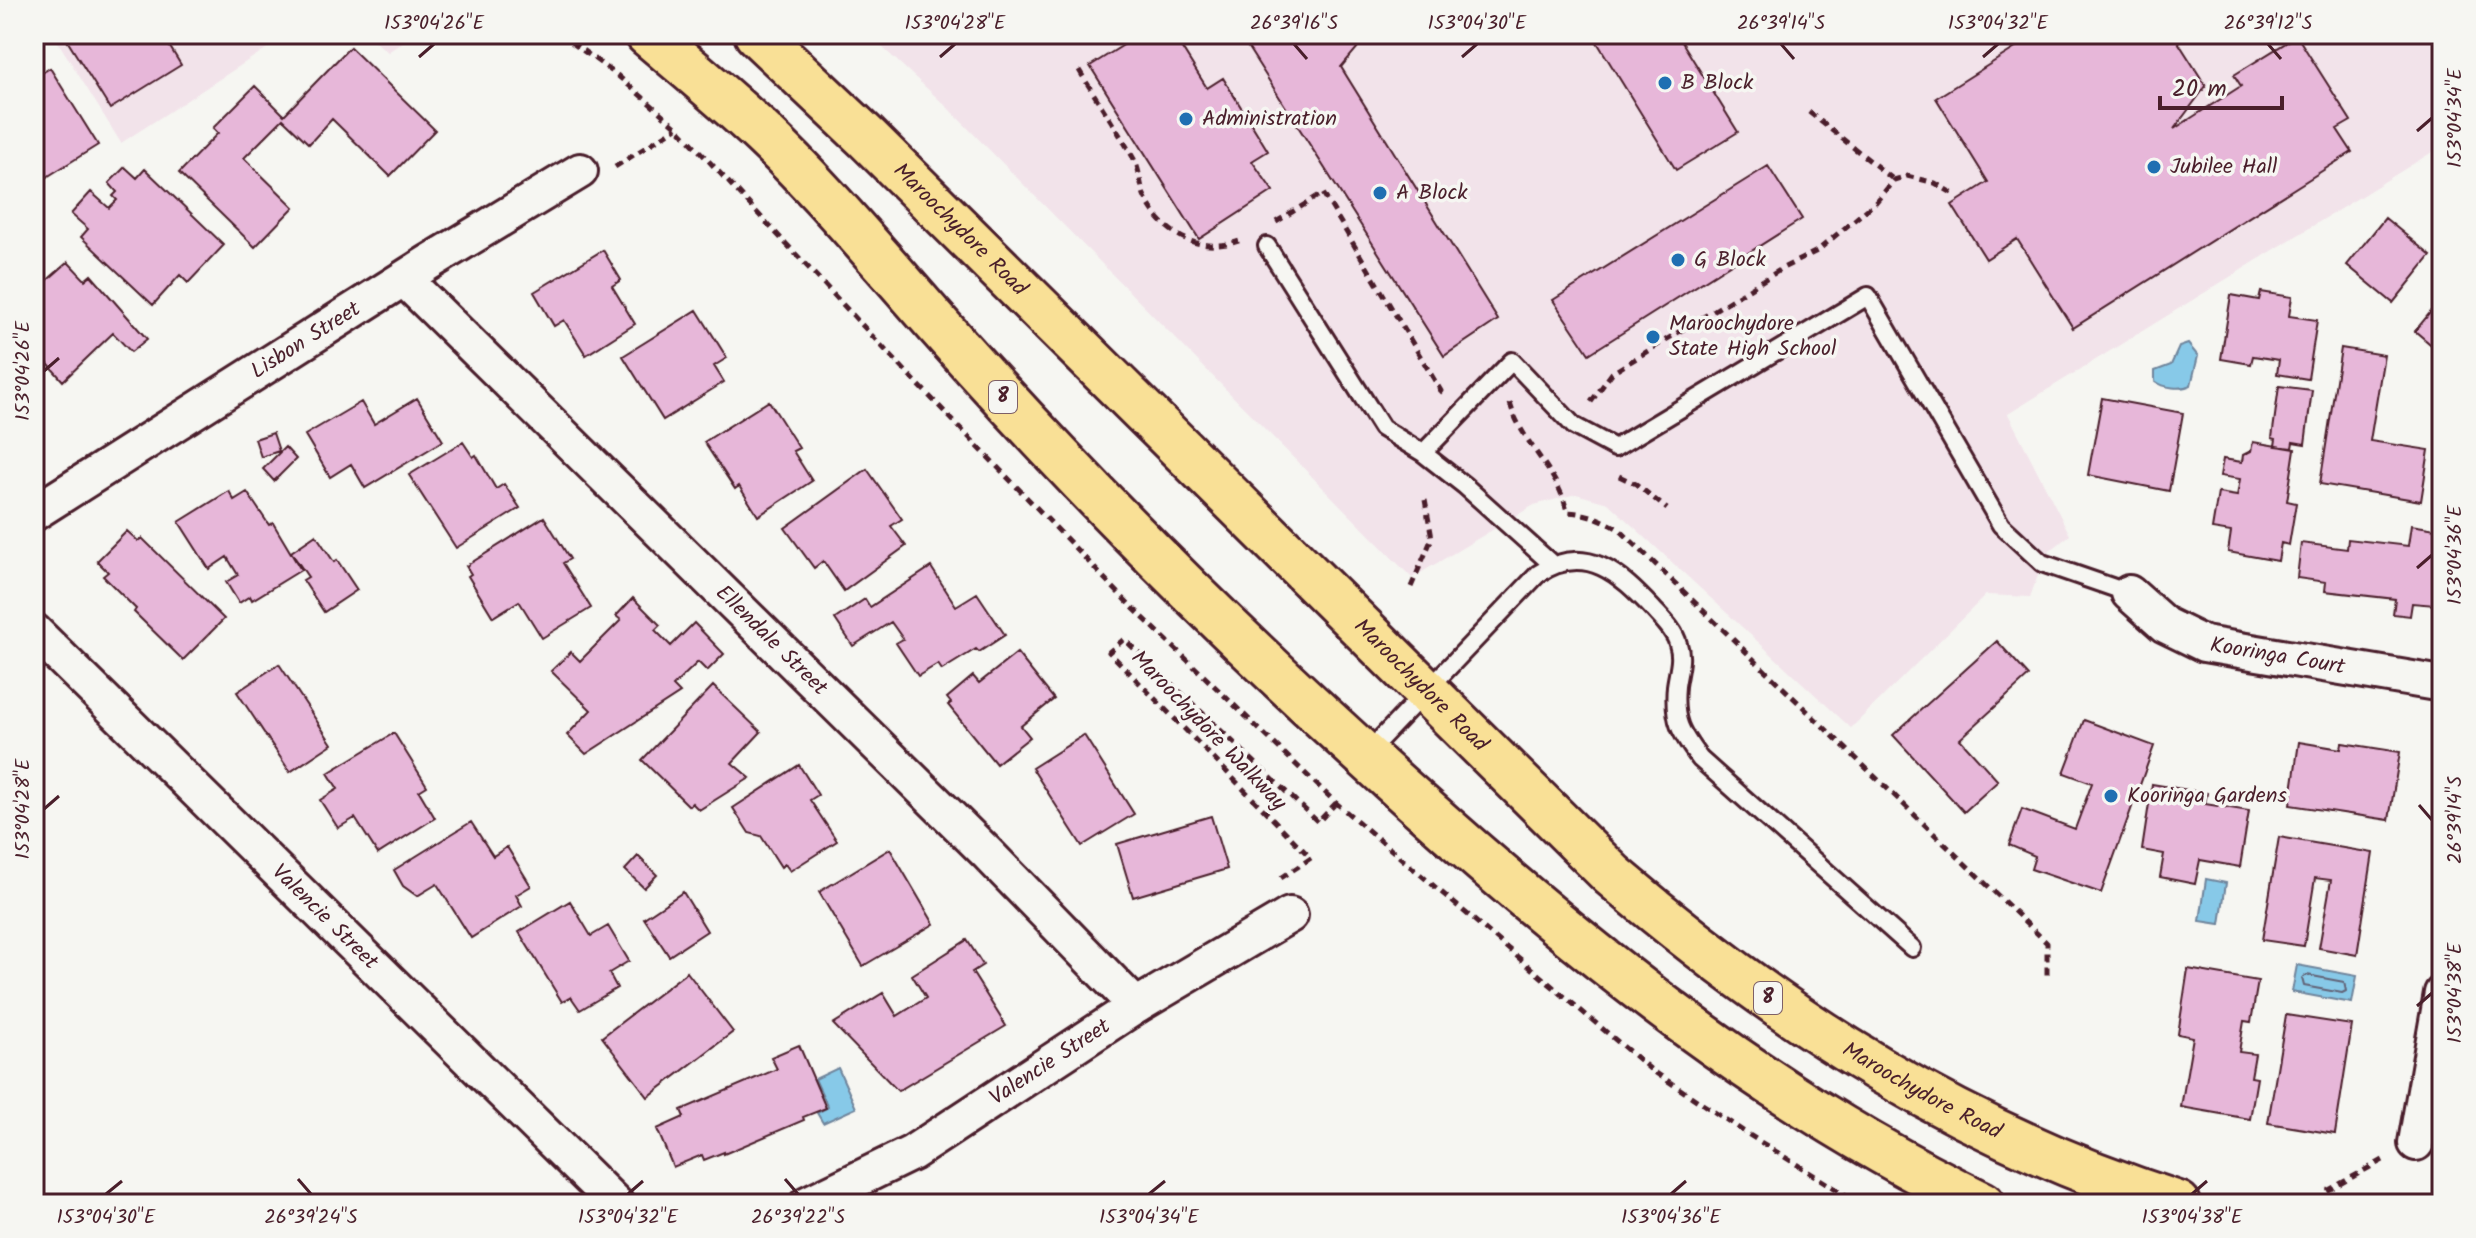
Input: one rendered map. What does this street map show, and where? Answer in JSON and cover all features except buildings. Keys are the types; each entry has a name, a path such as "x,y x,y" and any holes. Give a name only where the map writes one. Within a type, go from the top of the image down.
{"main road":[{"name":"8","path":"648,34 765,136 839,213 1064,462 1282,679 1505,880 1631,984 1739,1063 1838,1127 1982,1204"},
{"name":"Maroochydore Road","path":"757,34 878,149 1612,875 1682,934 1756,991 1838,1046 1947,1108 2049,1156 2178,1204"}],"street":[{"name":"Lisbon Street","path":"34,513 428,263 580,171"},
{"name":"Ellendale Street","path":"405,280 987,853 1136,1006"},
{"name":"Kooringa Court","path":"2129,593 2165,625 2204,644 2442,684"},
{"name":"Valencie Street","path":"34,631 616,1204"},
{"name":"Valencie Street","path":"807,1204 912,1153 1136,1006 1290,915"},
{"path":"2416,1143 2442,993"}],"lane":[{"path":"1267,246 1382,428 1423,453 1465,486 1553,565"},
{"path":"1423,453 1512,361 1574,426 1615,448 1868,296 2001,525 2042,563 2129,593"},
{"path":"1364,756 1538,574 1553,565 1586,561 1610,570 1635,590 1678,640 1681,659 1676,685 1676,712 1680,733 1700,759 1912,948"}],"path":[{"path":"1809,112 1894,180"},
{"path":"580,171 606,173 677,127"},
{"path":"1574,426 1612,373 1783,268 1817,251 1876,202 1894,180 1907,176 1935,183 1957,196"},
{"path":"1510,402 1513,418 1564,493 1567,512 1595,516 1620,530 2047,943 2047,979"},
{"path":"1411,587 1432,538 1425,500"},
{"name":"Maroochydore Walkway","path":"1290,915 1270,884 1311,858 1109,652 1124,639 1318,822 1336,803"},
{"path":"1375,837 1382,829"},
{"path":"2327,1191 2416,1143"}],"shaded area":[{"path":"53,34 289,34 121,143"},
{"path":"366,34 415,34 388,52"},
{"name":"Maroochydore State High School","path":"868,34 2442,34 2442,146 2008,414 2070,535 2046,554 2030,597 1986,595 1851,728 1608,503 1576,494 1534,505 1412,578 947,107"}],"water":[{"path":"2188,344 2198,356 2191,385 2173,388 2155,381 2155,371 2171,365 2179,347"},
{"path":"2206,879 2226,883 2220,924 2200,921"},
{"path":"2297,965 2357,976 2352,1003 2292,992"},
{"path":"838,1068 856,1108 823,1123 817,1113 828,1107 815,1079"}],"place":[{"name":"B Block","path":"1665,83"},
{"name":"Administration","path":"1186,119"},
{"name":"Jubilee Hall","path":"2154,167"},
{"name":"A Block","path":"1380,193"},
{"name":"G Block","path":"1678,260"},
{"name":"Maroochydore State High School","path":"1653,337"},
{"name":"Kooringa Gardens","path":"2111,796"}]}
